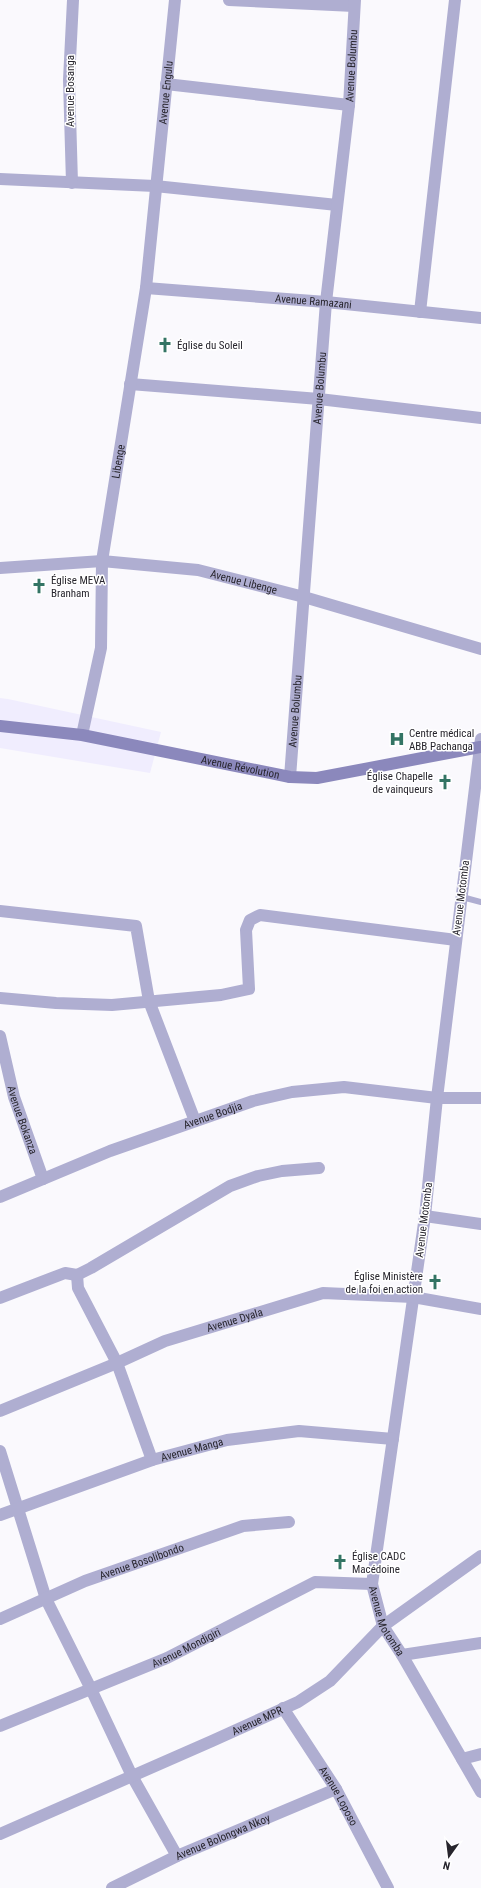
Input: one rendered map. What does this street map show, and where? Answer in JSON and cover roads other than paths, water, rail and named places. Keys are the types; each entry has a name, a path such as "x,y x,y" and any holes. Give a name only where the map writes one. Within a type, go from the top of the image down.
{"street":[{"name":"Avenue Bosanga","path":"72,183 69,80 73,0"},
{"name":"Avenue Engulu","path":"155,186 175,0"},
{"path":"229,0 355,3"},
{"path":"420,312 455,0"},
{"name":"Avenue Bolumbu","path":"290,777 326,302 349,105 355,3"},
{"path":"166,84 349,105"},
{"path":"0,179 155,186 337,205"},
{"name":"Libenge","path":"82,735 101,648 102,561 146,288 155,186"},
{"name":"Avenue Ramazani","path":"146,288 326,302 481,318"},
{"path":"130,384 319,399 481,418"},
{"name":"Avenue Libenge","path":"0,568 102,561 198,570 304,597 481,649"},
{"name":"Avenue Révolution","path":"0,726 82,735 290,777 317,778 481,743"},
{"name":"Avenue Motomba","path":"481,743 437,1098 425,1216 372,1584 384,1626 481,1792"},
{"path":"0,911 136,926 149,1001 195,1121"},
{"path":"0,998 56,1003 112,1005 221,996 249,989 246,930 250,920 260,915 456,940"},
{"name":"Avenue Bokanza","path":"0,1036 14,1097 43,1179"},
{"name":"Avenue Bodjia","path":"0,1197 110,1151 252,1101 292,1092 344,1087 437,1098 481,1098"},
{"path":"0,1298 65,1273 76,1275 91,1268 230,1186 258,1176 282,1171 319,1168"},
{"path":"425,1216 481,1224"},
{"path":"76,1275 78,1288 117,1363 152,1460"},
{"name":"Avenue Dyala","path":"0,1411 117,1363 165,1341 323,1293 413,1297 481,1309"},
{"name":"Avenue Manga","path":"0,1515 18,1507 152,1460 226,1440 299,1431 393,1439"},
{"path":"0,1451 46,1598 132,1776 177,1856"},
{"name":"Avenue Bosolibondo","path":"0,1619 86,1580 243,1526 289,1522"},
{"name":"Avenue MPR","path":"0,1834 298,1702 330,1681 384,1626 481,1556"},
{"name":"Avenue Mondigiri","path":"0,1726 167,1658 315,1582 372,1584"},
{"path":"402,1655 481,1642"},
{"name":"Avenue Loposo","path":"282,1708 336,1789 388,1888"},
{"path":"462,1759 481,1754"},
{"name":"Avenue Bolongwa Nkoy","path":"112,1888 177,1856 336,1789"}],"lane":[{"path":"462,897 481,902"}],"place":[{"name":"Église du Soleil","path":"165,345"},
{"name":"Église MEVA Branham","path":"39,586"},
{"name":"Centre médical ABB Pachanga","path":"397,739"},
{"name":"Église Chapelle de vainqueurs","path":"445,782"},
{"name":"Église Ministère de la foi en action","path":"435,1282"},
{"name":"Église CADC Macédoine","path":"340,1562"}]}
